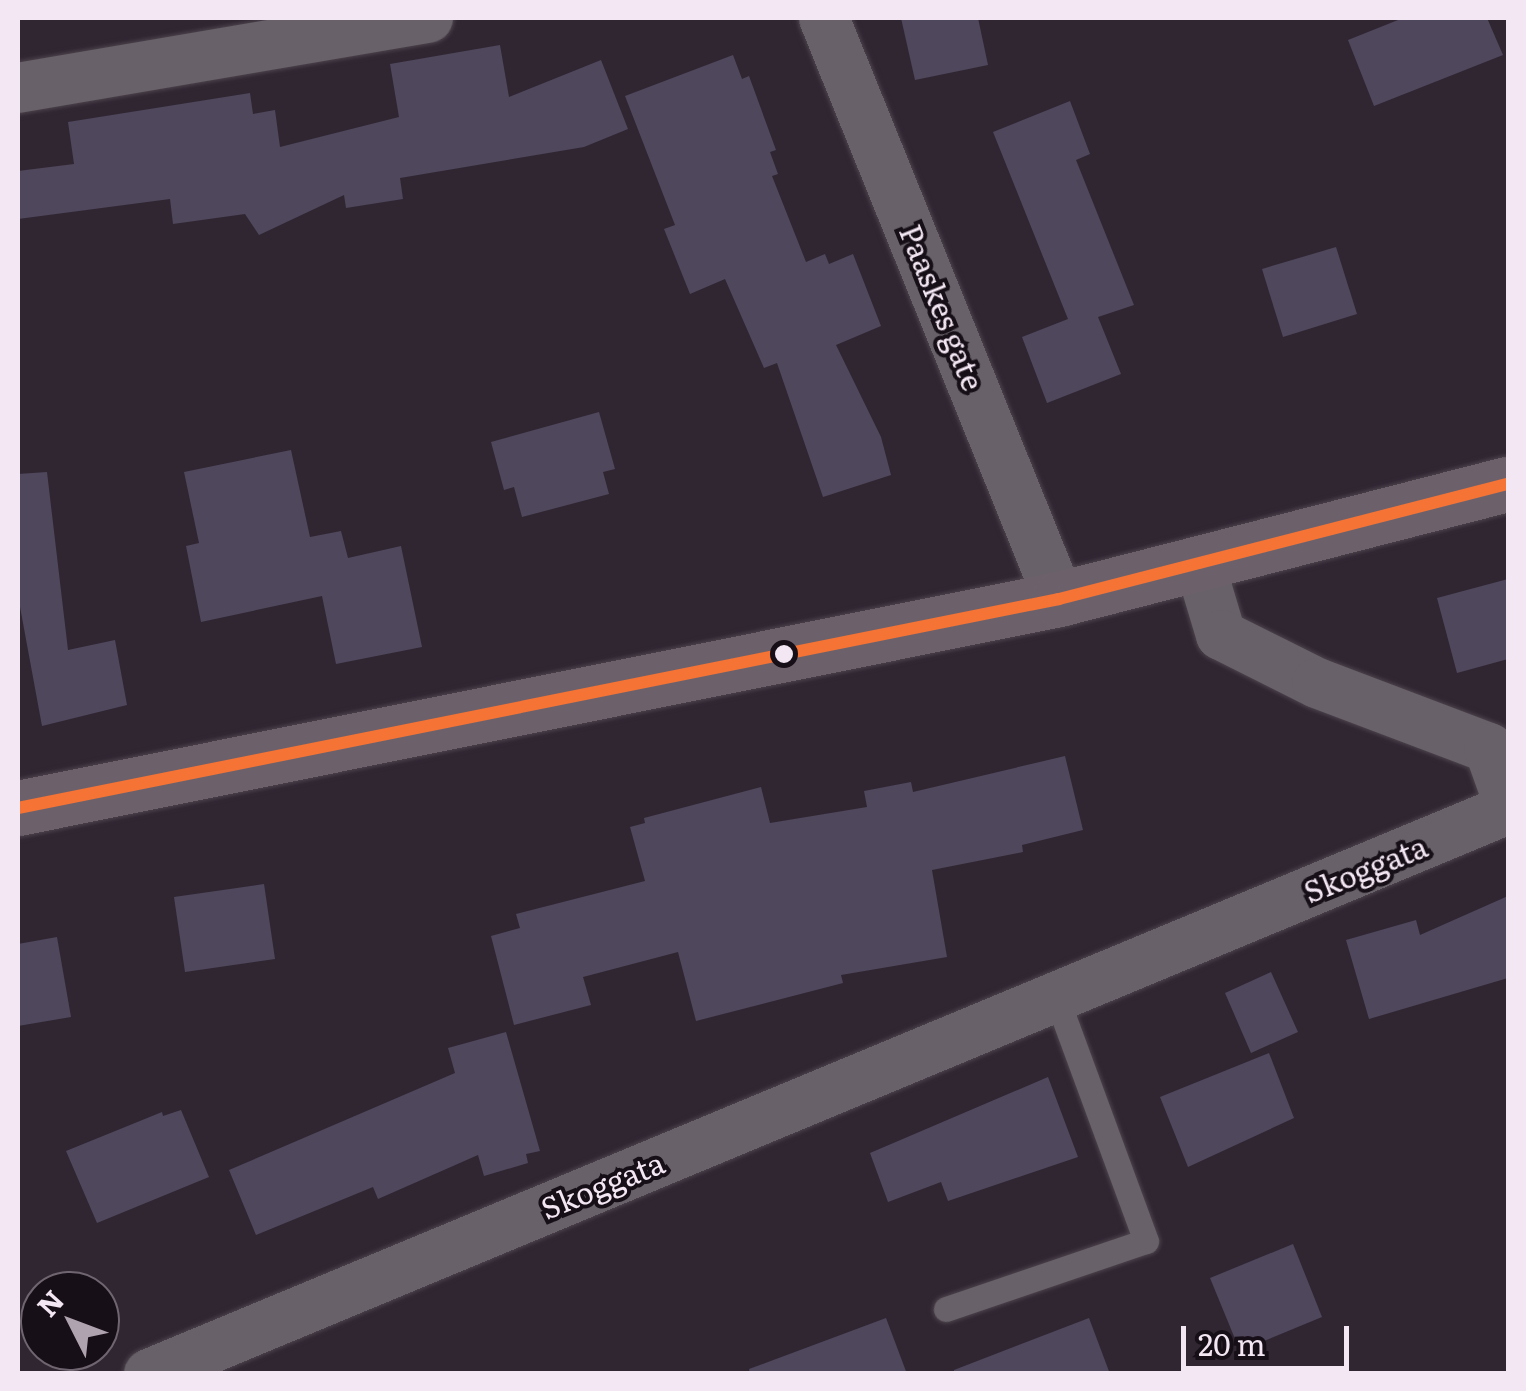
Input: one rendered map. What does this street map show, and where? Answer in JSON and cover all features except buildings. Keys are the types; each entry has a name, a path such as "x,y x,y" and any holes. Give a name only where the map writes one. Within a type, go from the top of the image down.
{"main road":[{"path":"18,808 1059,599 1200,566 1508,484"}],"street":[{"path":"18,88 428,18"},
{"name":"Paaskes gate","path":"824,18 1059,599"},
{"path":"1200,566 1221,636 1317,683 1489,748 1508,801"},
{"name":"Skoggata","path":"149,1374 1508,809"}],"lane":[{"path":"946,1310 1146,1241 1056,996"}],"transit line":[{"path":"18,808 1059,599 1508,484"}]}
